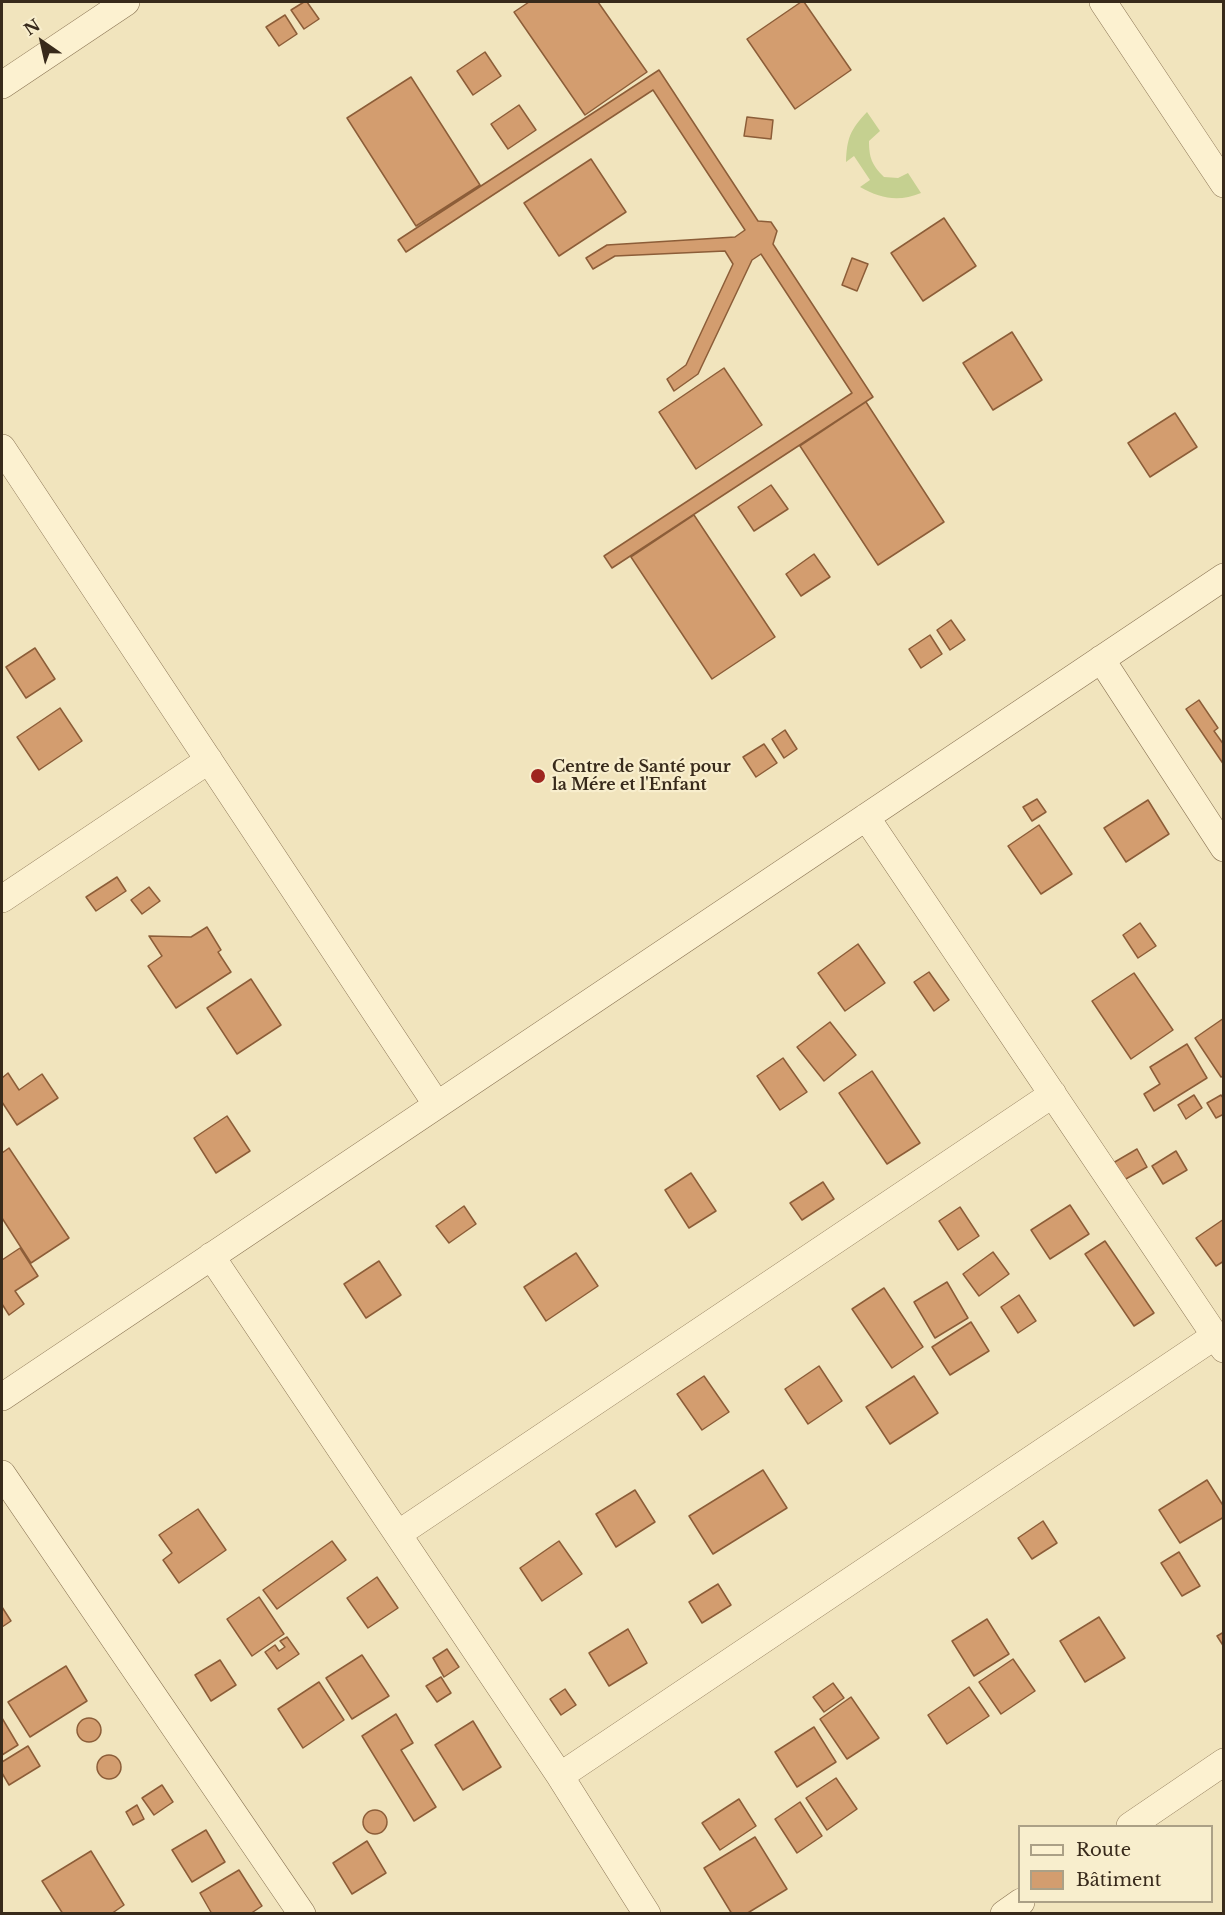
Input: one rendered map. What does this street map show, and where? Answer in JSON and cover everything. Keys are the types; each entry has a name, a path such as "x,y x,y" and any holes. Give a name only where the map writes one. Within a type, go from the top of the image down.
{"street":[{"path":"2,85 126,2"},
{"path":"1102,2 1224,184"},
{"path":"2,448 437,1105"},
{"path":"2,1397 1224,577"},
{"path":"1101,659 1224,848"},
{"path":"2,899 209,760"},
{"path":"560,1776 1220,1343 866,817"},
{"path":"398,1534 1053,1094"},
{"path":"211,1257 560,1776 647,1914"},
{"path":"2,1474 302,1914"},
{"path":"1133,1825 1224,1762"},
{"path":"1004,1914 1020,1903"}],"green space":[{"path":"867,112 880,131 869,141 874,165 884,177 898,178 908,173 921,193 905,198 890,198 860,187 870,180 854,156 846,162 846,154 850,135"}],"building":[{"path":"307,2 319,19 304,29 291,10"},
{"path":"529,2 598,2 647,72 585,115 514,12"},
{"path":"804,2 851,70 795,109 747,39"},
{"path":"285,15 297,34 279,46 266,27"},
{"path":"485,52 501,76 473,95 457,71"},
{"path":"659,70 758,221 771,222 777,231 773,244 873,397 612,568 604,556 852,393 761,254 752,260 698,374 674,391 667,379 686,365 733,264 725,251 615,256 593,269 586,258 607,245 735,237 745,230 653,90 406,252 398,240"},
{"path":"411,77 480,185 416,226 347,118"},
{"path":"519,105 536,130 508,149 491,124"},
{"path":"747,117 773,120 771,139 744,136"},
{"path":"591,159 626,212 559,256 524,203"},
{"path":"944,218 976,266 923,301 891,253"},
{"path":"852,258 868,264 857,291 842,285"},
{"path":"1012,332 1042,380 993,410 963,363"},
{"path":"724,368 762,425 696,469 659,412"},
{"path":"866,402 944,522 878,565 800,446"},
{"path":"1175,413 1197,447 1150,477 1128,443"},
{"path":"771,485 788,509 754,531 738,507"},
{"path":"694,515 775,637 712,679 631,557"},
{"path":"814,554 830,577 801,596 786,574"},
{"path":"951,620 965,640 950,650 937,630"},
{"path":"930,635 942,654 921,668 909,649"},
{"path":"35,648 55,679 26,698 6,667"},
{"path":"1199,700 1218,728 1214,731 1224,745 1224,765 1186,709"},
{"path":"60,708 82,741 39,770 17,737"},
{"path":"785,730 797,749 784,758 772,739"},
{"path":"764,744 777,763 756,777 743,757"},
{"path":"1037,799 1046,812 1032,821 1023,807"},
{"path":"1148,800 1169,834 1126,862 1104,828"},
{"path":"1039,825 1072,874 1041,894 1008,846"},
{"path":"117,877 126,891 96,911 86,897"},
{"path":"149,887 160,901 142,914 131,900"},
{"path":"1140,923 1156,946 1138,958 1123,935"},
{"path":"207,927 221,950 218,952 231,972 176,1008 148,966 162,956 149,936 191,937"},
{"path":"858,944 885,983 845,1011 818,973"},
{"path":"929,972 949,1000 934,1011 914,982"},
{"path":"1134,973 1173,1030 1131,1059 1092,1001"},
{"path":"251,979 281,1025 237,1054 207,1008"},
{"path":"1224,1018 1224,1076 1221,1077 1195,1038"},
{"path":"830,1022 856,1055 824,1081 797,1047"},
{"path":"1187,1044 1207,1078 1154,1111 1144,1094 1160,1084 1150,1067"},
{"path":"783,1058 807,1092 780,1110 757,1076"},
{"path":"872,1071 920,1143 887,1164 839,1093"},
{"path":"8,1073 19,1090 42,1074 58,1098 17,1125 2,1102 2,1078"},
{"path":"1194,1095 1202,1108 1186,1119 1178,1105"},
{"path":"1221,1095 1224,1099 1224,1114 1216,1118 1207,1103"},
{"path":"227,1116 250,1151 216,1173 194,1138"},
{"path":"9,1148 69,1238 31,1263 2,1218 2,1153"},
{"path":"1137,1149 1147,1167 1124,1180 1113,1163"},
{"path":"1176,1151 1187,1170 1163,1184 1152,1166"},
{"path":"691,1173 716,1211 689,1228 665,1190"},
{"path":"823,1182 834,1199 802,1220 790,1203"},
{"path":"1070,1205 1089,1234 1050,1259 1031,1230"},
{"path":"464,1206 476,1224 449,1243 436,1226"},
{"path":"960,1207 979,1236 958,1250 939,1221"},
{"path":"1224,1219 1224,1261 1216,1266 1196,1238"},
{"path":"1105,1241 1154,1313 1134,1326 1085,1254"},
{"path":"20,1248 38,1276 15,1291 24,1304 9,1315 2,1304 2,1260"},
{"path":"993,1252 1009,1274 979,1296 963,1274"},
{"path":"576,1253 598,1286 546,1321 524,1287"},
{"path":"379,1261 401,1295 366,1318 344,1284"},
{"path":"947,1282 968,1318 935,1338 914,1302"},
{"path":"884,1288 923,1347 892,1368 852,1309"},
{"path":"1019,1295 1036,1321 1018,1333 1001,1307"},
{"path":"971,1322 989,1351 950,1375 932,1347"},
{"path":"819,1366 842,1401 808,1424 785,1389"},
{"path":"704,1376 729,1412 702,1430 677,1394"},
{"path":"914,1376 938,1413 890,1444 866,1407"},
{"path":"763,1470 787,1508 713,1554 689,1516"},
{"path":"1207,1480 1224,1507 1224,1517 1180,1543 1159,1510"},
{"path":"635,1490 655,1522 616,1547 596,1514"},
{"path":"198,1509 226,1550 179,1583 163,1560 172,1553 159,1535"},
{"path":"1043,1521 1057,1543 1032,1559 1018,1538"},
{"path":"332,1541 346,1560 277,1609 263,1590"},
{"path":"559,1541 582,1574 542,1601 520,1568"},
{"path":"1179,1552 1200,1586 1182,1596 1161,1563"},
{"path":"377,1577 398,1608 368,1628 347,1598"},
{"path":"718,1584 731,1605 702,1623 689,1602"},
{"path":"259,1597 284,1634 252,1656 227,1619"},
{"path":"2,1607 11,1621 2,1627"},
{"path":"1099,1617 1125,1658 1085,1682 1060,1641"},
{"path":"987,1619 1009,1654 974,1676 952,1641"},
{"path":"628,1629 647,1663 609,1686 589,1653"},
{"path":"1224,1632 1224,1647 1217,1636"},
{"path":"287,1637 299,1654 277,1669 265,1652 275,1645 279,1651 285,1647 280,1641"},
{"path":"447,1649 459,1667 444,1677 433,1658"},
{"path":"362,1655 389,1696 352,1719 326,1678"},
{"path":"1013,1659 1035,1691 1001,1714 979,1682"},
{"path":"220,1660 236,1685 211,1701 195,1675"},
{"path":"66,1666 87,1701 30,1737 8,1702"},
{"path":"441,1677 451,1693 437,1702 426,1686"},
{"path":"319,1682 344,1720 303,1748 278,1709"},
{"path":"833,1683 844,1698 824,1712 813,1697"},
{"path":"969,1687 989,1716 947,1744 928,1715"},
{"path":"565,1689 576,1705 561,1715 550,1699"},
{"path":"851,1697 879,1738 847,1759 820,1719"},
{"path":"396,1714 413,1743 401,1750 436,1807 414,1821 362,1736"},
{"path":"2,1718 18,1745 2,1755"},
{"path":"89,1718 98,1721 101,1730 98,1739 89,1742 80,1739 77,1730 80,1721"},
{"path":"473,1721 501,1767 463,1790 435,1745"},
{"path":"814,1727 836,1762 797,1787 775,1752"},
{"path":"28,1746 40,1766 9,1785 2,1773 2,1762"},
{"path":"109,1755 118,1758 121,1767 118,1776 109,1779 100,1776 97,1767 100,1758"},
{"path":"836,1778 857,1809 827,1830 806,1798"},
{"path":"162,1785 173,1802 154,1815 142,1798"},
{"path":"739,1799 756,1826 720,1850 702,1823"},
{"path":"800,1802 822,1836 797,1853 775,1819"},
{"path":"137,1805 144,1819 133,1825 126,1812"},
{"path":"375,1810 384,1813 387,1822 384,1831 375,1834 366,1831 363,1822 366,1813"},
{"path":"206,1830 225,1862 192,1882 172,1850"},
{"path":"755,1837 787,1889 746,1914 732,1914 704,1868"},
{"path":"367,1841 386,1873 352,1894 333,1863"},
{"path":"91,1851 124,1905 111,1914 63,1914 42,1881"},
{"path":"239,1870 262,1906 250,1914 212,1914 200,1893"}],"place":[{"name":"Centre de Santé pour la Mére et l'Enfant","path":"538,776"}]}
